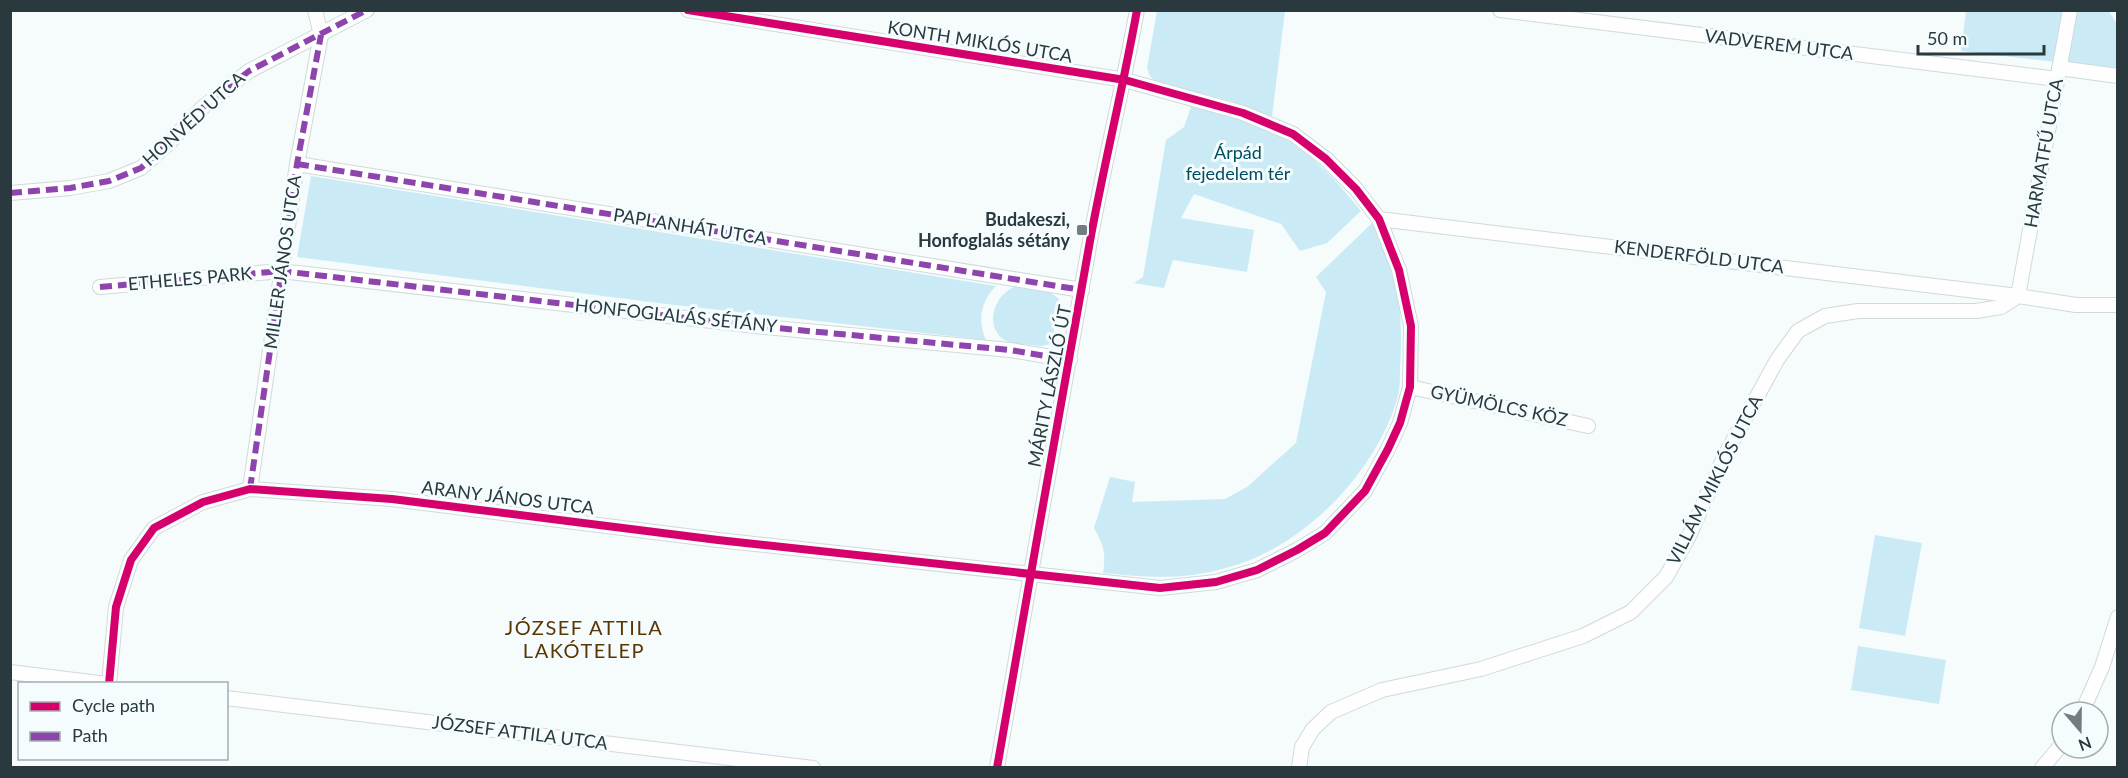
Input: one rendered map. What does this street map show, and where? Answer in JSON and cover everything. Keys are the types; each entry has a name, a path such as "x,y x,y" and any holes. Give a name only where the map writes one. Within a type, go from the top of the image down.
{"street":[{"path":"315,10 321,35"},
{"name":"HONVÉD UTCA","path":"10,193 70,188 109,181 141,168 169,143 202,108 249,71 367,10"},
{"name":"KONTH MIKLÓS UTCA","path":"688,10 1125,80 1243,113 1293,134 1326,159 1356,189 1379,219 1399,270 1411,326 1410,387"},
{"name":"MÁRITY LÁSZLÓ ÚT","path":"997,768 1029,574 1098,201 1125,80 1137,10"},
{"name":"VADVEREM UTCA","path":"1500,10 2058,74 2118,76"},
{"name":"HARMATFŰ UTCA","path":"2018,296 2070,10"},
{"name":"MILLER JÁNOS UTCA","path":"250,489 297,164 321,35"},
{"name":"PAPLANHÁT UTCA","path":"297,164 1082,290"},
{"name":"KENDERFÖLD UTCA","path":"1379,219 2018,296 2076,305 2118,305"},
{"name":"ETHELES PARK","path":"100,287 281,271"},
{"name":"HONFOGLALÁS SÉTÁNY","path":"281,271 755,326 1010,350 1070,360"},
{"name":"VILLÁM MIKLÓS UTCA","path":"1299,768 1302,747 1313,729 1331,712 1382,690 1481,669 1583,636 1631,612 1666,577 1689,536 1724,457 1777,360 1798,331 1825,316 1858,311 1976,311 2001,307 2018,296"},
{"name":"GYÜMÖLCS KÖZ","path":"1410,387 1588,426"},
{"name":"ARANY JÁNOS UTCA","path":"108,682 116,607 131,560 154,528 203,502 250,489 392,499 718,540 1160,588 1216,582 1257,570 1298,550 1325,533 1365,491 1400,423 1410,387"},
{"path":"2087,700 2102,667 2118,617"},
{"path":"10,672 92,682"},
{"name":"JÓZSEF ATTILA UTCA","path":"228,698 696,761 813,768"}],"green space":[{"path":"1157,11 1285,11 1272,117 1231,101 1156,82 1150,76 1147,68"},
{"path":"1966,11 2109,11 2117,24 2117,69 1961,51"},
{"name":"Árpád fejedelem tér","path":"1192,104 1248,120 1287,140 1326,171 1361,211 1327,243 1300,251 1281,224 1194,194 1181,218 1254,230 1247,272 1173,260 1164,288 1134,283 1143,277 1166,140 1184,127"},
{"path":"311,176 996,286 987,298 982,312 983,333 986,340 666,304 297,257"},
{"path":"1372,223 1388,257 1397,293 1401,331 1400,382 1398,396 1388,423 1375,449 1358,474 1317,518 1268,552 1242,563 1206,573 1172,577 1103,573 1103,550 1094,528 1110,477 1135,482 1132,502 1225,499 1247,487 1296,443 1326,292 1316,277"},
{"path":"1017,286 1050,292 1059,299 1052,343 1041,346 1013,344 996,332 993,314 996,306 1001,297"},
{"path":"1875,535 1922,543 1905,636 1859,628"},
{"path":"1858,646 1946,660 1939,704 1851,690"}],"marked path":[{"path":"10,193 70,188 109,181 141,168 169,143 202,108 249,71 367,10"},
{"path":"250,489 297,164 321,35"},
{"path":"297,164 1082,290"},
{"path":"100,287 281,271 755,326 1010,350 1070,360"}],"cycle path":[{"path":"109,682 116,607 131,560 154,528 203,502 250,489 392,499 718,540 1160,588 1216,582 1257,570 1325,533 1365,491 1400,423 1410,387 1411,326 1399,270 1379,219 1356,189 1326,159 1293,134 1243,113 1125,80 688,10"},
{"path":"997,768 1090,241 1137,10"}],"place":[{"name":"Budakeszi, Honfoglalás sétány","path":"1082,230"}],"district":[{"name":"JÓZSEF ATTILA LAKÓTELEP","path":"584,640"}]}
